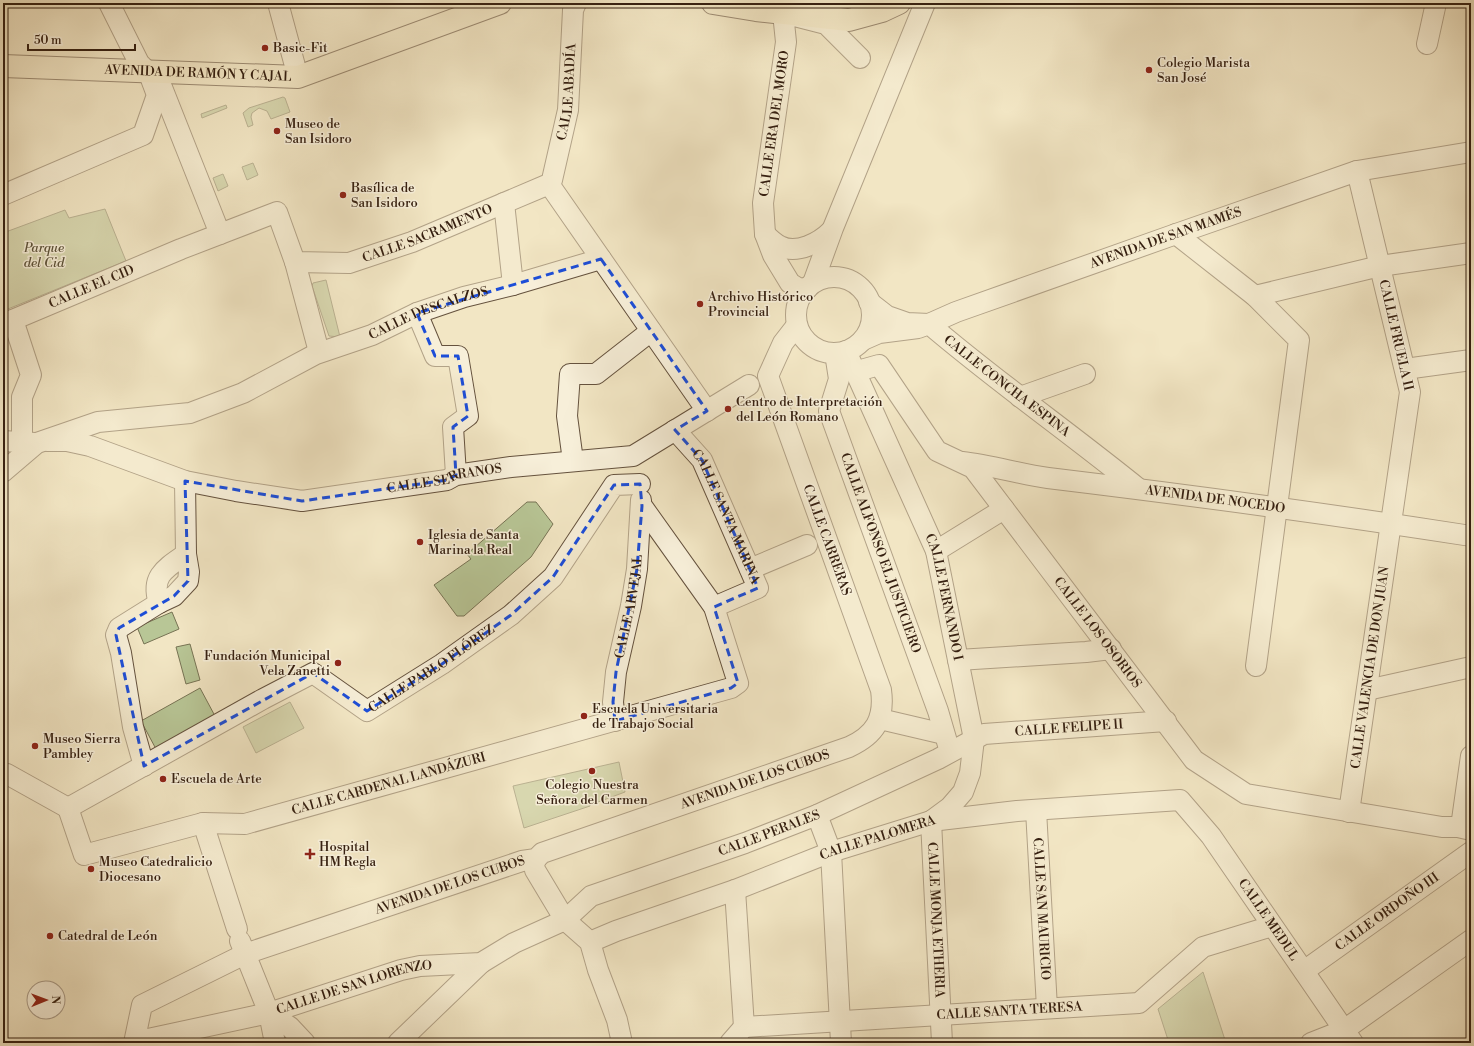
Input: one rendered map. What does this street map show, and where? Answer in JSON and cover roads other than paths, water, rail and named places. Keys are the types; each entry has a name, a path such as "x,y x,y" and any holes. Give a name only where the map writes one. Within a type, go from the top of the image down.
{"main road":[{"name":"AVENIDA DE RAMÓN Y CAJAL","path":"3,66 148,73 298,77 500,3"},
{"path":"713,3 830,19 849,20 890,7"}],"street":[{"path":"109,3 139,64 161,85 220,234"},
{"path":"278,3 298,77"},
{"name":"CALLE ABADÍA","path":"551,182 568,110 573,10 576,3"},
{"path":"815,287 831,230 924,3"},
{"path":"1427,44 1436,3"},
{"path":"783,13 826,24 860,58"},
{"name":"CALLE ERA DEL MORO","path":"783,13 786,42 763,203 765,234 773,255 790,283 798,288 815,287"},
{"path":"3,195 144,135 157,95 148,73"},
{"name":"AVENIDA DE SAN MAMÉS","path":"869,302 887,316 897,321 929,324 956,312 1357,172 1471,152"},
{"name":"CALLE FRUELA II","path":"1357,172 1410,392 1391,523"},
{"path":"551,182 604,264 701,403"},
{"name":"CALLE SACRAMENTO","path":"295,262 349,264 412,242 551,182"},
{"path":"504,203 513,285"},
{"name":"CALLE EL CID","path":"8,322 181,249 277,212 295,262"},
{"path":"765,234 781,247 798,249 821,241 831,230"},
{"path":"831,230 828,250 833,267 841,278"},
{"path":"1176,234 1255,296 1299,340 1256,666"},
{"path":"1255,296 1380,266 1471,253"},
{"path":"295,262 319,352"},
{"name":"CALLE DESCALZOS","path":"27,442 98,422 132,417 190,413 243,393 319,352 372,335 417,313 464,297 604,264"},
{"path":"841,278 858,286 869,302 871,322 868,331 863,340 857,346 840,352 816,348 803,338 798,325 796,309 800,298 815,287 822,279 841,278"},
{"path":"417,313 435,356 458,356 468,416 453,428 456,475"},
{"path":"3,472 27,442 22,397 31,375 8,322"},
{"path":"863,340 879,333 918,328 929,324"},
{"name":"CALLE CONCHA ESPINA","path":"929,324 1020,397 1080,441 1139,488"},
{"path":"761,377 783,343 798,325"},
{"path":"572,461 568,416 570,374 596,374 651,331"},
{"name":"CALLE SERRANOS","path":"27,442 67,441 90,446 185,481 236,491 302,501 448,480 456,475 511,467 633,456 675,430 701,403 729,397 811,344"},
{"name":"CALLE FERNANDO I","path":"840,352 854,372 936,551 974,739 970,773 957,811 931,820"},
{"name":"CALLE ALFONSO EL JUSTICIERO","path":"840,352 839,379 829,412 938,711 947,743"},
{"path":"1405,369 1471,360"},
{"name":"CALLE LOS OSORIOS","path":"854,372 880,364 937,451 974,468 1001,506 1198,762 1246,794 1349,812"},
{"path":"1020,397 1085,374"},
{"name":"CALLE CARRERAS","path":"761,377 877,679 883,702 880,719"},
{"name":"CALLE SANTA MARINA","path":"675,430 702,460 758,588 714,607"},
{"name":"CALLE ARVEJAL","path":"615,721 613,702 616,672 634,584 641,493 639,466 633,456"},
{"name":"AVENIDA DE NOCEDO","path":"957,460 1025,475 1139,488 1278,507 1471,536"},
{"path":"936,551 1001,506 1002,493 1012,480 1025,475"},
{"path":"144,766 133,727 122,653 116,635 119,628 158,603 174,596 188,581 189,572 186,554 185,481"},
{"name":"CALLE PABLO FLÓREZ","path":"68,808 263,699 313,673 367,711 442,664 511,615 553,577 614,485 641,493"},
{"path":"641,493 714,607"},
{"name":"CALLE VALENCIA DE DON JUAN","path":"1349,812 1391,523"},
{"path":"750,569 808,545"},
{"path":"158,603 155,593 156,582 164,569 186,554"},
{"name":"CALLE CARDENAL LANDÁZURI","path":"68,808 84,855 203,823 245,824 731,688 738,683 714,607"},
{"path":"958,660 1111,649"},
{"path":"1367,690 1471,667"},
{"path":"880,719 947,743"},
{"name":"AVENIDA DE LOS CUBOS","path":"135,1040 142,1005 240,940 522,861 536,860 542,853 849,747 862,741 872,732 880,719"},
{"name":"CALLE FELIPE II","path":"974,739 984,734 1166,721"},
{"name":"CALLE PERALES","path":"565,920 591,896 745,843 817,815 899,778 947,743 974,739"},
{"path":"1349,812 1442,827 1464,828 1463,810 1471,756"},
{"path":"4,772 68,808"},
{"name":"CALLE MEDUL","path":"1036,810 1180,800 1211,836 1349,1036"},
{"path":"957,811 1036,810"},
{"name":"CALLE SAN MAURICIO","path":"1036,810 1047,1008"},
{"path":"817,815 831,852 841,1043"},
{"name":"CALLE PALOMERA","path":"590,942 616,931 735,890 831,852 931,820"},
{"name":"CALLE MONJA ETHERIA","path":"931,820 942,1043"},
{"path":"203,823 240,940 269,1014 275,1043"},
{"name":"CALLE ORDOÑO III","path":"1304,971 1471,852"},
{"path":"536,860 534,864 535,870 565,920 590,942 598,970 617,1020 622,1043"},
{"path":"730,1043 744,1027 735,890"},
{"name":"CALLE DE SAN LORENZO","path":"135,1040 148,1039 269,1014 401,970 420,966 481,962 514,943 565,920"},
{"name":"CALLE SANTA TERESA","path":"744,1027 1139,1003 1203,947 1272,926"},
{"path":"1311,1043 1349,1036 1471,940"},
{"path":"398,1043 481,962"},
{"path":"269,1014 290,1027 305,1043"}],"place":[{"name":"Basic-Fit","path":"265,48"},
{"name":"Colegio Marista San José","path":"1149,70"},
{"name":"Museo de San Isidoro","path":"277,131"},
{"name":"Basílica de San Isidoro","path":"343,195"},
{"name":"Archivo Histórico Provincial","path":"700,304"},
{"name":"Centro de Interpretación del León Romano","path":"728,409"},
{"name":"Iglesia de Santa Marina la Real","path":"420,542"},
{"name":"Fundación Municipal Vela Zanetti","path":"338,663"},
{"name":"Escuela Universitaria de Trabajo Social","path":"584,716"},
{"name":"Museo Sierra Pambley","path":"35,746"},
{"name":"Colegio Nuestra Señora del Carmen","path":"592,771"},
{"name":"Escuela de Arte","path":"163,779"},
{"name":"Hospital HM Regla","path":"310,854"},
{"name":"Museo Catedralicio Diocesano","path":"91,869"},
{"name":"Catedral de León","path":"50,936"}],"park label":[{"name":"Parque del Cid","path":"44,256"}]}
